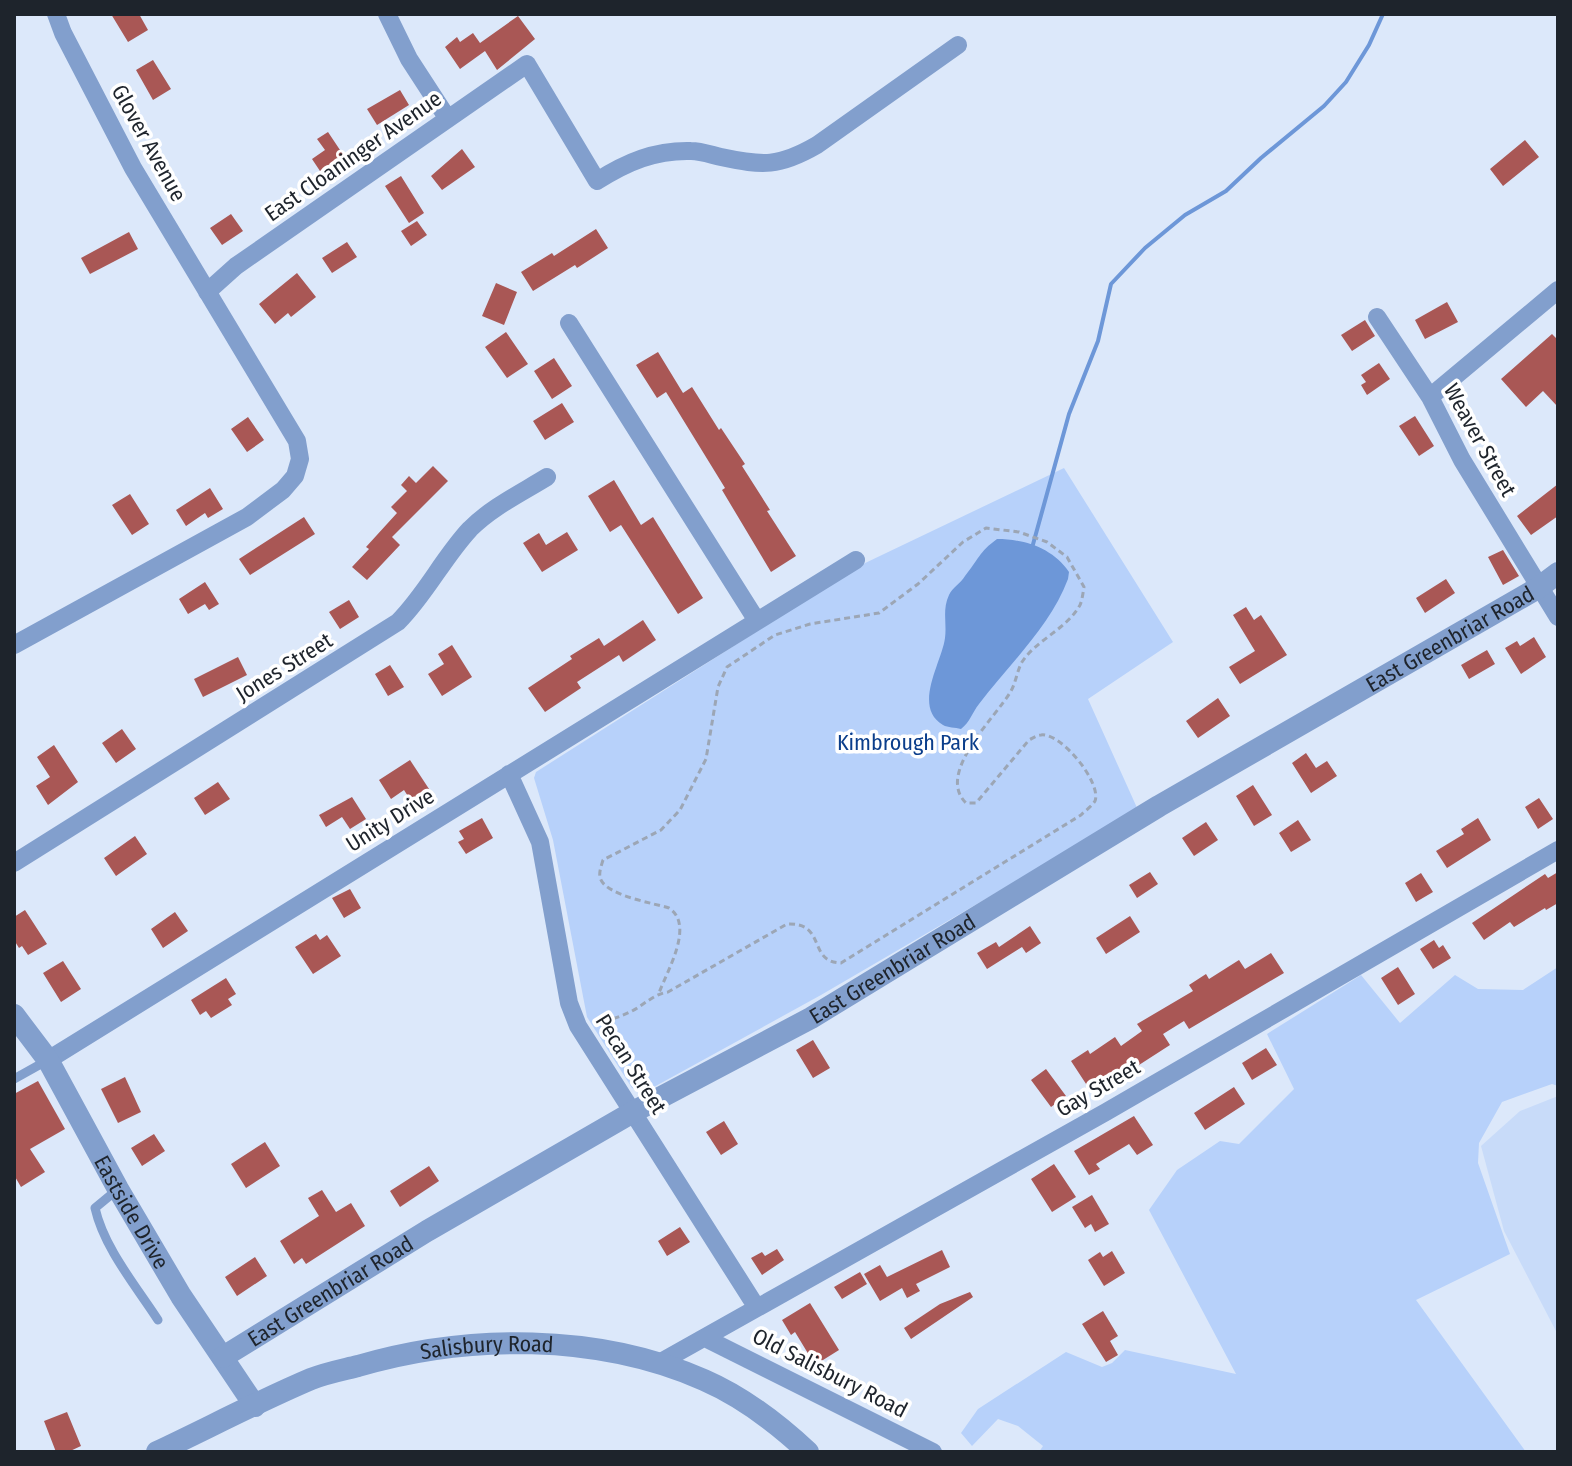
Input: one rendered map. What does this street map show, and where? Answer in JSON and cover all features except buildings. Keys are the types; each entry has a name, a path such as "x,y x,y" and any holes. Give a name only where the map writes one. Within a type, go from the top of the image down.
{"street":[{"name":"Glover Avenue","path":"56,14 133,168 207,292"},
{"path":"387,14 409,59 448,119"},
{"name":"East Cloaninger Avenue","path":"207,292 236,266 527,64 597,181 626,163 659,152 693,151 758,165 793,159 958,45"},
{"path":"1430,397 1558,290"},
{"path":"14,645 247,517 283,490 295,476 300,459 297,441 207,292"},
{"name":"Weaver Street","path":"1377,317 1430,397 1462,460 1558,617"},
{"path":"569,323 757,621"},
{"name":"Jones Street","path":"14,863 398,622 413,607 451,551 472,527 493,510 547,477"},
{"name":"Unity Drive","path":"48,1060 856,560"},
{"name":"East Greenbriar Road","path":"223,1357 427,1231 633,1112 811,1018 1159,806 1538,588 1558,573"},
{"name":"Pecan Street","path":"509,774 540,842 569,1003 578,1026 757,1308"},
{"name":"Gay Street","path":"659,1363 1106,1112 1558,850"},
{"name":"Eastside Drive","path":"14,1015 48,1060 181,1296 255,1406"},
{"name":"Old Salisbury Road","path":"705,1338 933,1452"},
{"name":"Salisbury Road","path":"157,1452 313,1378 449,1345 519,1343 576,1348 659,1363 704,1380 746,1402 785,1430 808,1452"}],"lane":[{"path":"14,1079 48,1060"},
{"path":"118,1189 95,1208 97,1219 106,1239 158,1320"}],"path":[{"path":"578,1026 611,1020 633,1010 787,924 800,923 810,929 824,958 841,963 1081,815 1094,802 1096,791 1073,753 1052,736 1041,735 1029,740 981,800 966,803 958,787 971,744 1011,692 1023,661 1080,605 1084,587 1067,557 1047,542 1019,532 986,528 963,542 918,584 879,613 810,624 775,635 727,667 718,687 706,759 680,810 661,830 603,860 599,875 602,883 618,893 676,912 680,935 659,993"}],"shaded area":[{"path":"997,539 1027,543 1046,551 1069,572 1068,579 1040,629 967,723 961,729 947,727 934,717 929,696 945,638 947,601 950,592 982,552"},
{"path":"1558,1096 1558,1335 1504,1231 1481,1146 1520,1111"}],"green space":[{"name":"Kimbrough Park","path":"1064,468 1173,642 1088,699 1138,810 821,995 643,1093 632,1088 587,1017 553,840 534,778 536,772 861,565"},
{"path":"1558,967 1558,1086 1552,1084 1502,1102 1479,1143 1478,1163 1510,1254 1416,1300 1526,1452 1039,1452 1043,1446 1018,1426 998,1419 972,1446 961,1433 978,1409 1066,1352 1102,1367 1112,1363 1125,1350 1236,1374 1149,1210 1177,1170 1220,1141 1239,1144 1294,1089 1267,1034 1361,975 1400,1023 1455,975 1478,989 1523,990"}],"waterway":[{"path":"1032,548 1069,414 1098,341 1111,284 1145,248 1185,215 1226,191 1324,106 1346,82 1369,45 1383,14"}]}
